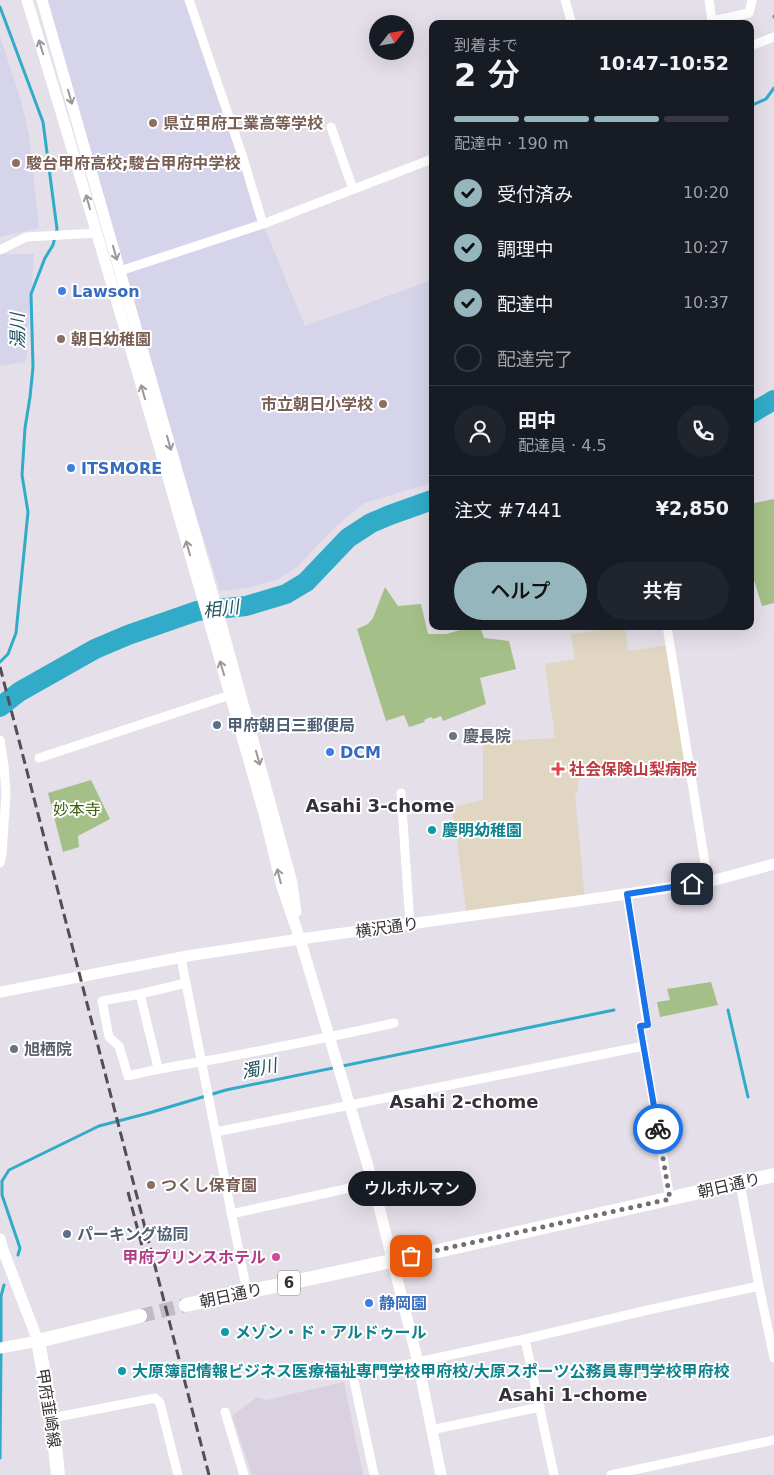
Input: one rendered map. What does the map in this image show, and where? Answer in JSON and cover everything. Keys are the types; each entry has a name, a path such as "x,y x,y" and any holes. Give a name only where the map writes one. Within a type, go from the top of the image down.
{"main road":[{"name":"朝日通り","path":"186,1305 774,1175"},
{"path":"38,1340 140,1316"},
{"name":"甲府韮崎線","path":"38,1340 52,1418 58,1475"}],"street":[{"path":"27,0 207,594 221,626 235,693 282,887 300,938 350,1105 393,1260 418,1362 441,1475"},
{"path":"42,0 120,271 207,594 209,625 235,693"},
{"path":"189,0 243,158 263,224"},
{"path":"565,0 571,20"},
{"path":"709,0 711,20"},
{"path":"719,20 749,13 752,0"},
{"path":"754,44 774,37"},
{"path":"331,127 353,190"},
{"path":"120,271 263,224 429,161"},
{"path":"0,250 26,237 97,233"},
{"path":"668,630 708,882"},
{"path":"39,758 235,693"},
{"path":"0,740 6,792 0,863"},
{"path":"401,793 410,924"},
{"name":"横沢通り","path":"0,992 300,938 708,882 774,864"},
{"path":"627,894 648,1025 640,1026 670,1199"},
{"path":"181,958 247,1292"},
{"path":"186,984 102,1001 109,1037 119,1046 128,1076 158,1068 330,1038 394,1023"},
{"path":"140,994 158,1068"},
{"path":"216,1132 644,1046"},
{"path":"231,1214 373,1183"},
{"path":"740,1183 774,1358"},
{"path":"0,1239 38,1340 0,1348"},
{"path":"374,1475 353,1376 759,1286"},
{"path":"524,1339 554,1475"},
{"path":"52,1418 155,1398 160,1404 178,1475"},
{"path":"431,1430 540,1407"},
{"path":"225,1412 244,1475"},
{"path":"611,1475 679,1462 774,1440"}],"shaded area":[{"path":"42,0 189,0 263,224 305,326 429,281 429,484 364,503 332,530 297,567 278,579 247,588 220,591 120,271"},
{"name":"駿台甲府高校;駿台甲府中学校","path":"0,36 21,100 29,134 39,228 0,237"},
{"path":"0,254 34,254 26,361 0,366"},
{"name":"社会保険山梨病院","path":"602,630 625,630 628,651 669,645 689,760 578,779 578,790 575,795 585,900 467,916 452,807 483,800 483,742 555,738 545,664 575,659 571,634"},
{"path":"344,1382 363,1475 252,1475 232,1416 257,1397 266,1400"}],"green space":[{"path":"774,499 774,603 762,606 754,580 754,503"},
{"path":"385,587 398,606 421,604 428,634 447,634 460,630 481,630 484,638 509,641 516,669 480,678 486,704 443,721 441,716 433,719 431,717 424,720 425,722 409,727 404,715 386,721 357,629 368,624 373,618"},
{"name":"妙本寺","path":"91,780 110,819 78,836 79,847 63,852 48,793"},
{"path":"711,982 718,1005 660,1017 657,1002 670,1000 667,989"}],"waterway":[{"name":"湯川","path":"0,7 43,122 57,229 53,245 45,258 31,294 33,367 25,428 22,475 28,512 16,633 8,654 0,662"},
{"path":"754,104 766,99 774,88"},
{"name":"相川","path":"754,412 774,400"},
{"name":"相川","path":"0,707 19,692 95,649 128,635 197,611 246,606 286,594 306,582 348,538 371,523 429,501"},
{"name":"濁川","path":"18,1255 20,1248 2,1195 2,1181 9,1170 99,1126 226,1090 614,1010"},
{"path":"728,1010 748,1097"},
{"name":"濁川","path":"1,1344 1,1296 4,1285"},
{"name":"濁川","path":"0,1458 1,1351"}],"tunnel":[{"path":"140,1316 186,1305"}],"railway":[{"path":"0,667 209,1475"},
{"path":"128,1192 143,1250"}],"way so far":[{"path":"411,1256 670,1199 658,1129"}],"place":[{"name":"県立甲府工業高等学校","path":"153,123"},
{"name":"駿台甲府高校;駿台甲府中学校","path":"16,163"},
{"name":"Lawson","path":"62,291"},
{"name":"朝日幼稚園","path":"61,339"},
{"name":"市立朝日小学校","path":"383,404"},
{"name":"ITSMORE","path":"71,468"},
{"name":"甲府朝日三郵便局","path":"217,725"},
{"name":"慶長院","path":"453,736"},
{"name":"DCM","path":"330,752"},
{"name":"社会保険山梨病院","path":"558,769"},
{"name":"慶明幼稚園","path":"432,830"},
{"name":"旭栖院","path":"14,1049"},
{"name":"つくし保育園","path":"151,1185"},
{"name":"パーキング協同","path":"67,1234"},
{"name":"ウルホルマン","path":"411,1256"},
{"name":"甲府プリンスホテル","path":"276,1257"},
{"name":"静岡園","path":"369,1303"},
{"name":"メゾン・ド・アルドゥール","path":"225,1332"},
{"name":"大原簿記情報ビジネス医療福祉専門学校甲府校/大原スポーツ公務員専門学校甲府校","path":"122,1371"}],"district":[{"name":"Asahi 3-chome","path":"380,806"},
{"name":"Asahi 2-chome","path":"464,1102"},
{"name":"Asahi 1-chome","path":"573,1395"}],"route":[{"path":"658,1129 640,1026 648,1025 627,894 692,884"}]}
